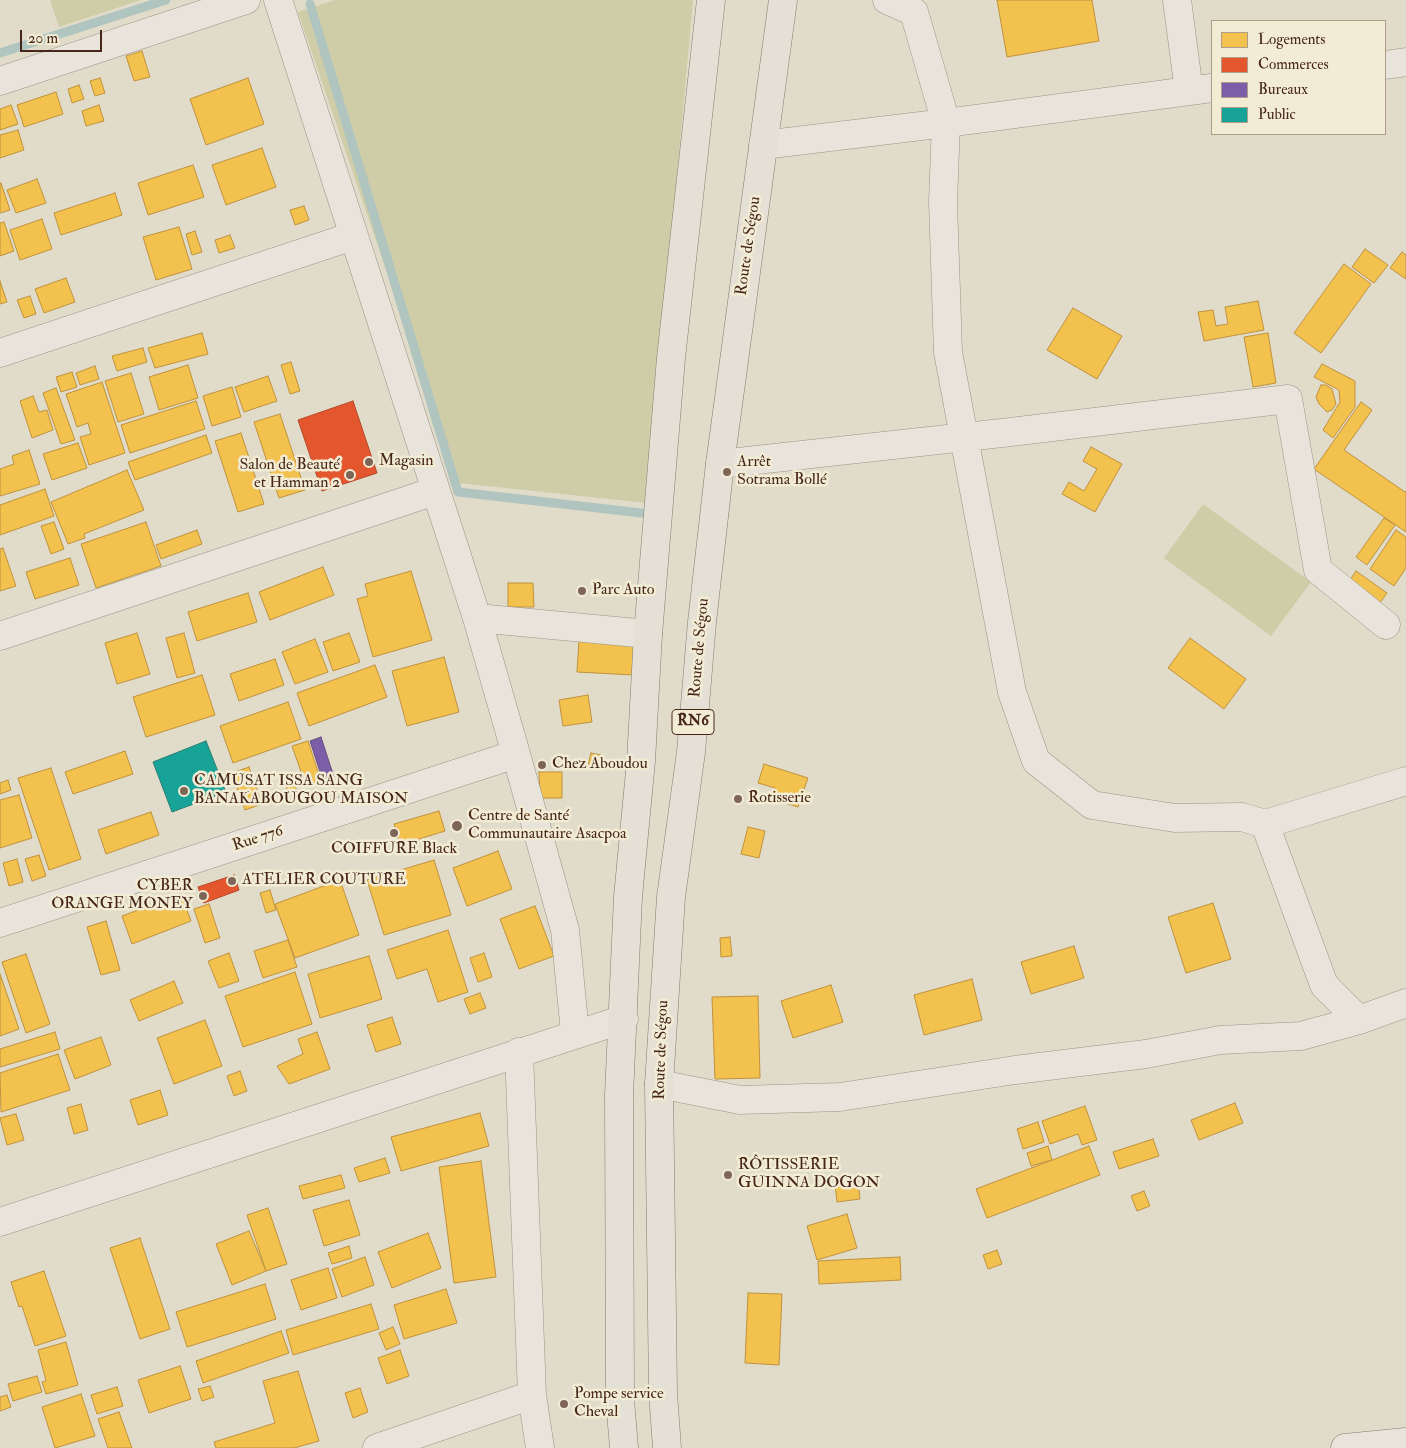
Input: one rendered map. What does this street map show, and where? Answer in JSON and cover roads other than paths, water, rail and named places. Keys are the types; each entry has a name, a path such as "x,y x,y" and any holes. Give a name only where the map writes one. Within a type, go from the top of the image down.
{"highway":[{"path":"624,1448 620,1400 619,1095 628,897 641,760 648,634 672,358 711,0"},
{"name":"Route de Ségou","path":"667,1448 663,1393 659,1084 671,897 691,752 702,622 720,464 783,0"}],"street":[{"path":"0,81 246,0"},
{"path":"278,0 477,618 565,930 575,1034"},
{"path":"886,0 914,12 946,123 943,202 948,352 1012,692 1036,760 1092,805 1175,818 1242,817 1265,824 1406,781"},
{"path":"763,145 1201,90 1177,0"},
{"path":"1386,65 1406,62"},
{"path":"0,354 353,236"},
{"path":"720,464 1288,399 1318,570 1386,625"},
{"path":"0,636 435,491"},
{"path":"477,618 648,634"},
{"name":"Rue 776","path":"0,923 516,754"},
{"path":"1265,824 1324,985 1359,1020"},
{"path":"659,1084 740,1100 840,1097 1015,1070 1146,1054 1220,1040 1301,1036 1359,1020 1406,1003"},
{"path":"0,1222 624,1018"},
{"path":"519,1052 532,1395 540,1448"},
{"path":"376,1448 532,1395"},
{"path":"1345,1448 1406,1442"}],"waterway":[{"path":"0,53 166,0"},
{"path":"310,4 458,492 650,514"}],"place":[{"name":"Magasin","path":"369,462"},
{"name":"Arrêt Sotrama Bollé","path":"727,472"},
{"name":"Salon de Beauté et Hamman 2","path":"350,475"},
{"name":"Parc Auto","path":"582,591"},
{"name":"Chez Aboudou","path":"542,765"},
{"name":"CAMUSAT ISSA SANG BANAKABOUGOU MAISON","path":"184,791"},
{"name":"Rotisserie","path":"738,799"},
{"name":"Centre de Santé Communautaire Asacpoa","path":"457,826"},
{"name":"COIFFURE Black","path":"394,833"},
{"name":"ATELIER COUTURE","path":"232,881"},
{"name":"CYBER ORANGE MONEY","path":"203,896"},
{"name":"RÔTISSERIE GUINNA DOGON","path":"728,1175"},
{"name":"Pompe service Cheval","path":"564,1404"}]}
